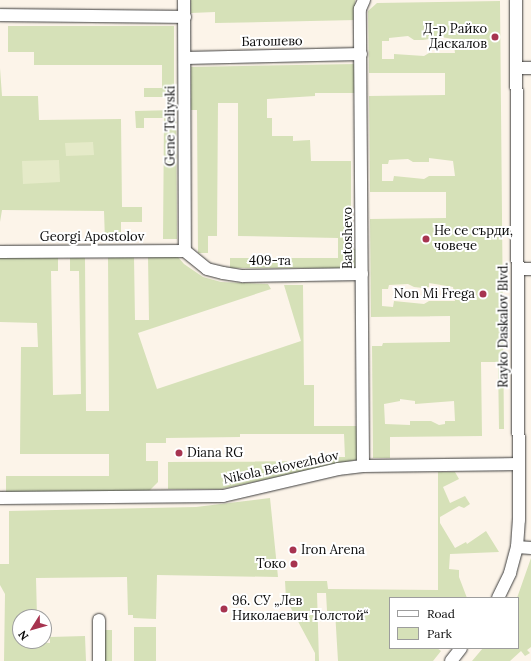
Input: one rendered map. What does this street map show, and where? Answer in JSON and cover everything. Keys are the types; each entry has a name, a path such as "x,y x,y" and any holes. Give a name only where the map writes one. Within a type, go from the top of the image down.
{"street":[{"name":"Gene Teliyski","path":"184,0 185,251"},
{"name":"Rayko Daskalov Blvd.","path":"498,597 510,573 517,547 519,464 516,0"},
{"name":"Batoshevo","path":"362,5 360,54 363,466"},
{"path":"0,15 184,17"},
{"name":"Батошево","path":"184,58 360,54"},
{"path":"517,68 531,68"},
{"name":"409-та","path":"185,251 207,269 243,276 362,274"},
{"name":"Georgi Apostolov","path":"0,252 185,251"},
{"path":"518,269 531,269"},
{"name":"Nikola Belovezhdov","path":"0,498 223,496 338,469 363,466 519,464"},
{"path":"517,547 531,548"},
{"path":"99,620 100,661"},
{"path":"451,661 460,649"}],"green space":[{"path":"191,0 355,0 356,20 215,23 215,12 191,13"},
{"path":"500,1 504,429 499,429 498,362 481,362 482,436 390,437 390,458 373,458 372,346 382,346 383,343 450,342 450,316 371,317 370,219 446,218 446,192 370,192 369,96 445,95 445,73 369,73 368,11 377,3","holes":["429,35 453,39 455,53 429,53 424,56 394,54 394,59 382,59 382,41 389,41 389,38 408,36 414,40 429,39","429,158 453,161 455,176 429,176 424,179 394,176 393,181 382,181 382,164 388,164 389,160 408,159 413,162 429,162","429,283 453,287 455,301 429,301 424,304 394,301 393,307 382,306 382,289 388,289 389,285 408,284 414,287 429,287","400,399 415,401 415,404 454,401 455,421 445,421 445,424 439,425 431,421 410,421 410,425 385,424 384,404 400,401"]},
{"path":"8,26 174,26 174,97 144,97 144,88 162,88 162,65 34,65 34,52 8,52"},
{"path":"356,64 356,93 315,93 315,96 267,99 267,118 272,118 272,136 293,136 293,141 310,140 311,161 351,161 351,249 360,249 360,268 230,268 230,258 338,258 338,238 238,236 238,103 218,103 217,236 208,236 208,253 198,253 197,110 191,110 191,67"},
{"path":"0,68 2,96 38,96 39,120 121,119 122,207 142,207 142,222 121,222 121,240 105,241 104,211 2,210 0,222"},
{"path":"176,110 177,239 163,239 164,118 144,118 144,128 136,128 135,111"},
{"path":"93,142 94,155 66,156 65,143"},
{"path":"59,160 60,182 23,184 22,161"},
{"path":"58,257 58,271 51,271 53,395 81,394 79,271 70,271 70,257 85,257 86,411 109,411 108,257 134,257 135,320 149,320 148,257 178,257 184,264 203,277 221,282 268,284 271,289 138,333 157,389 301,341 284,285 303,285 304,385 314,385 314,426 360,426 360,459 221,489 168,489 168,462 317,461 317,457 345,457 344,434 240,434 240,437 166,438 166,443 146,443 146,461 158,461 158,482 148,492 6,493 6,476 109,476 109,454 20,454 21,347 38,347 37,323 0,322 0,258"},
{"path":"438,472 455,472 459,479 443,487 450,503 465,496 470,504 464,508 459,506 440,517 440,523 455,548 466,542 467,544 486,531 499,552 450,554 449,569 459,570 459,577 467,597 389,597 389,649 438,649 441,651 433,661 338,661 335,611 327,611 326,593 317,593 319,661 315,661 315,653 286,599 285,581 327,581 328,589 438,590"},
{"path":"270,498 278,577 157,575 156,619 133,618 133,615 128,615 127,577 36,578 37,609 12,609 12,649 52,649 52,637 85,636 86,661 4,661 5,594 0,585 0,564 9,564 9,511 196,507"},
{"path":"531,558 531,647 527,650 530,653 525,656 521,651 510,661 472,661 482,649 519,649 519,597 517,597"},
{"path":"134,627 156,627 156,661 134,661"},
{"path":"104,630 112,630 112,661 104,661"}],"place":[{"name":"Д-р Райко Даскалов","path":"495,37"},
{"name":"Не се сърди, човече","path":"426,239"},
{"name":"Non Mi Frega","path":"483,294"},
{"name":"Diana RG","path":"179,453"},
{"name":"Iron Arena","path":"293,550"},
{"name":"Токо","path":"294,564"},
{"name":"96. СУ „Лев Николаевич Толстой“","path":"224,609"}]}
